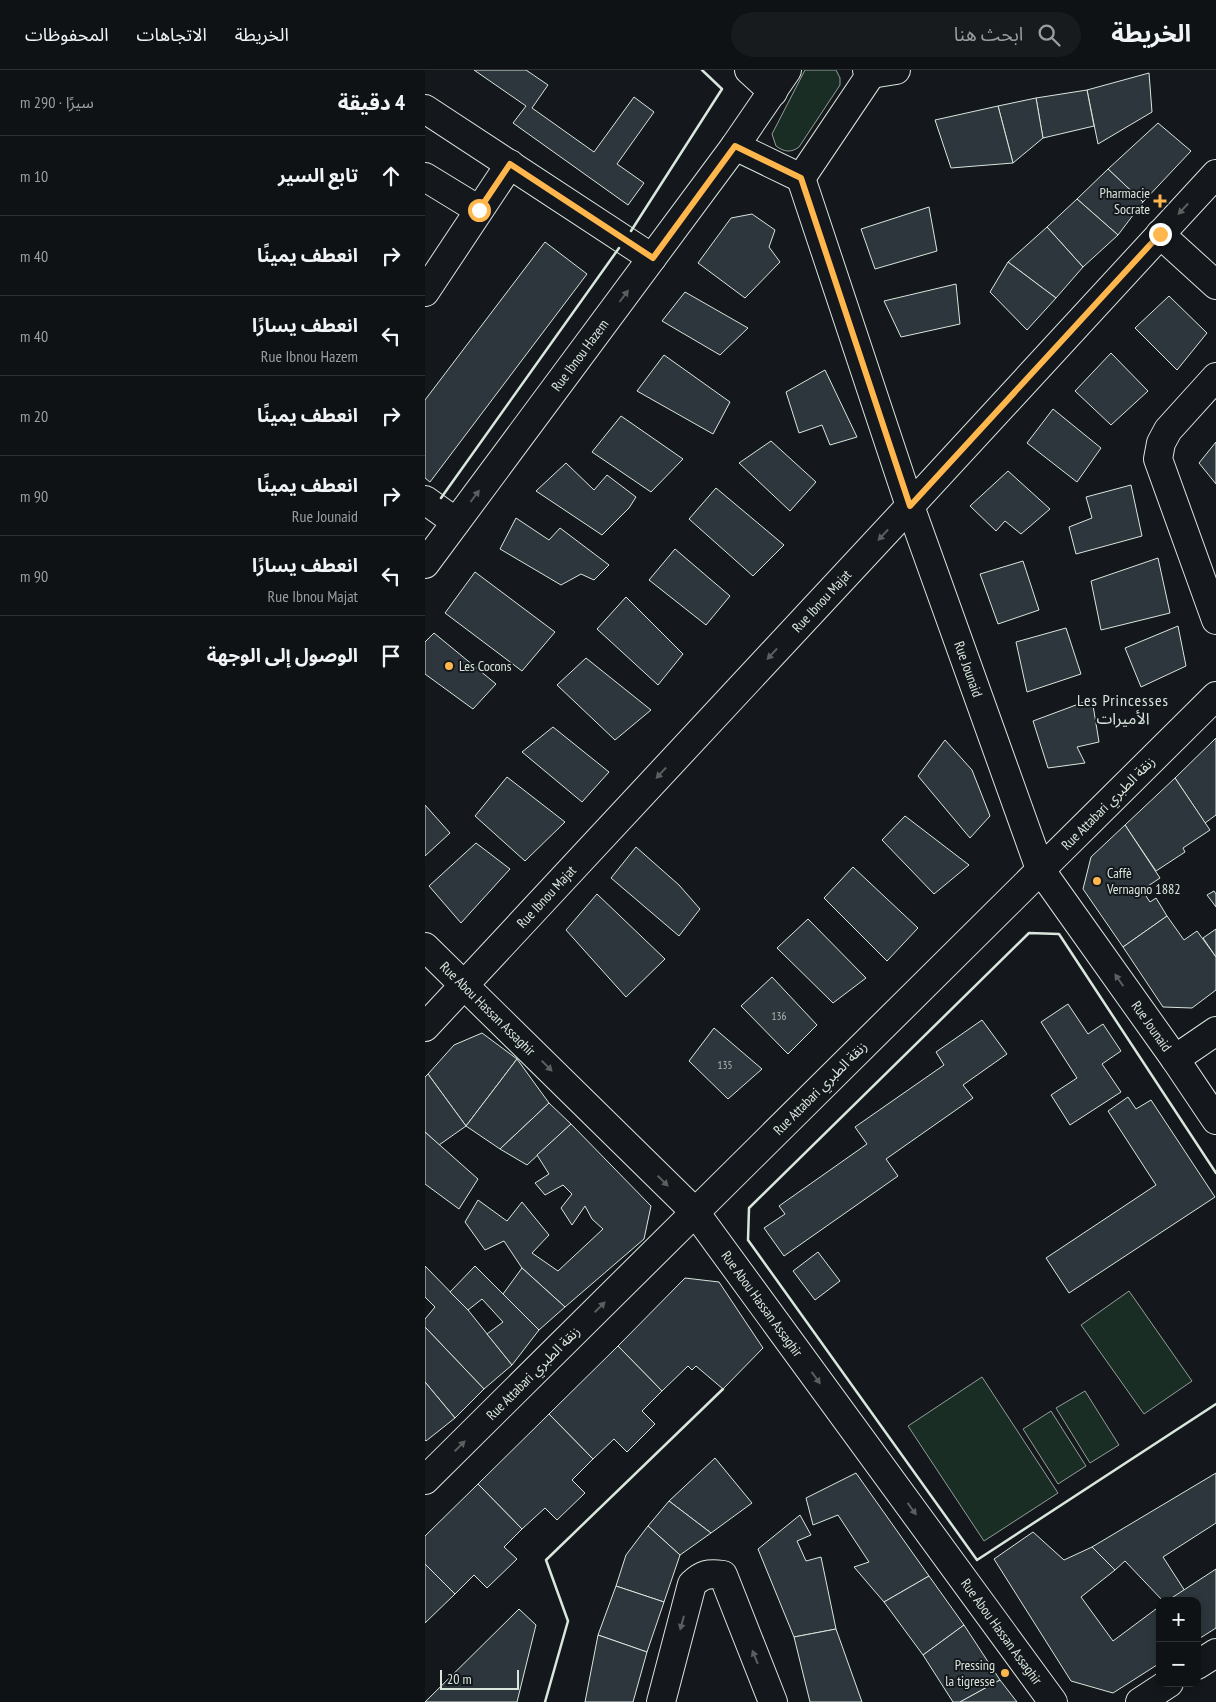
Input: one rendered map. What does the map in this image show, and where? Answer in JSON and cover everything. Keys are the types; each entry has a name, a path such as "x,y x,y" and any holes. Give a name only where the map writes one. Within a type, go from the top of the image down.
{"street":[{"path":"749,70 780,81"},
{"path":"735,146 801,178 878,71"},
{"name":"Rue Ibnou Hazem","path":"425,564 653,258 780,81"},
{"path":"425,109 653,258"},
{"path":"425,292 510,164"},
{"name":"Rue Ibnou Majat","path":"425,1027 1216,174"},
{"path":"425,177 479,210"},
{"name":"Rue Jounaid","path":"801,178 910,506 1040,869 1216,1120"},
{"path":"1160,234 1216,285"},
{"path":"1216,377 1168,430 1161,443 1158,460 1216,620"},
{"path":"425,500 456,522"},
{"name":"Rue Attabari زنقة الطبري","path":"425,1480 1216,696"},
{"name":"Rue Abou Hassan Assaghir","path":"425,947 695,1212 1053,1702"},
{"path":"1175,1059 1216,1031"},
{"path":"661,1702 692,1584 699,1577 710,1574 723,1575 773,1702"},
{"path":"1201,1662 1216,1653"},
{"path":"1140,1702 1163,1687"}],"green space":[{"path":"805,70 836,70 840,78 840,85 799,147 785,151 776,146 772,134"},
{"path":"1129,1291 1192,1381 1144,1414 1081,1325"},
{"path":"982,1377 1058,1493 984,1541 908,1426"},
{"path":"1085,1391 1119,1445 1090,1463 1056,1408"},
{"path":"1051,1411 1086,1466 1058,1484 1023,1429"}],"building":[{"path":"474,70 526,70 548,85 532,108 594,152 634,97 654,112 617,164 644,183 628,205 513,123 526,106"},
{"path":"1149,73 1152,112 1098,144 1087,90"},
{"path":"1087,90 1094,126 1043,138 1036,98"},
{"path":"1036,98 1043,138 1013,163 998,106"},
{"path":"998,106 1013,163 951,168 935,120"},
{"path":"1158,123 1191,151 1143,202 1108,169"},
{"path":"1108,169 1143,202 1118,235 1077,199"},
{"path":"1077,199 1118,235 1083,267 1047,227"},
{"path":"929,207 937,251 875,269 861,229"},
{"path":"752,214 775,230 769,247 780,262 745,298 698,263 731,218"},
{"path":"1047,227 1083,267 1056,298 1008,262"},
{"path":"545,242 587,274 430,482 425,478 425,400"},
{"path":"1008,262 1056,298 1027,330 990,292"},
{"path":"956,284 960,324 901,337 884,301"},
{"path":"685,292 748,328 720,355 662,321"},
{"path":"1169,296 1207,333 1177,370 1135,328"},
{"path":"1111,353 1148,391 1111,425 1075,391"},
{"path":"664,355 730,402 713,434 637,391"},
{"path":"825,370 857,437 830,445 822,425 799,433 786,392"},
{"path":"1053,409 1101,448 1077,482 1027,443"},
{"path":"621,416 683,459 651,492 592,452"},
{"path":"771,441 816,482 790,511 739,463"},
{"path":"1216,442 1216,484 1199,463"},
{"path":"566,463 594,490 607,475 636,497 629,508 602,535 536,491"},
{"path":"1008,471 1050,509 1021,534 1005,521 996,531 970,506"},
{"path":"1131,485 1142,536 1076,554 1069,527 1092,518 1086,497"},
{"path":"716,488 784,545 753,576 689,519"},
{"path":"516,518 549,540 560,528 609,565 594,580 581,574 561,585 500,549"},
{"path":"675,549 730,596 706,625 649,580"},
{"path":"1158,558 1170,613 1101,630 1091,581"},
{"path":"1023,561 1039,610 998,624 980,574"},
{"path":"475,572 555,632 522,671 445,613"},
{"path":"626,597 683,654 658,685 597,629"},
{"path":"1178,626 1186,666 1141,687 1125,648"},
{"path":"1066,628 1081,674 1027,692 1016,642"},
{"path":"434,633 496,684 473,709 425,674 425,642"},
{"path":"586,658 651,710 615,740 557,685"},
{"path":"1092,699 1099,742 1077,747 1085,763 1048,768 1033,721"},
{"path":"553,727 609,772 582,802 522,752"},
{"path":"1216,738 1216,815 1205,823 1175,778"},
{"path":"945,740 972,770 990,816 970,838 918,776"},
{"path":"507,777 565,822 525,861 475,816"},
{"path":"1175,778 1210,830 1183,848 1185,852 1156,871 1125,825"},
{"path":"425,805 450,833 425,856"},
{"path":"905,816 969,865 934,894 882,840"},
{"path":"1125,825 1160,878 1142,890 1150,902 1156,898 1167,916 1123,947 1083,889 1091,857"},
{"path":"476,843 510,869 461,923 429,886"},
{"path":"636,847 679,885 700,909 679,936 611,878"},
{"path":"853,867 918,928 887,961 824,898"},
{"path":"1214,891 1216,894 1216,907 1207,895"},
{"path":"597,894 665,959 626,997 566,930"},
{"path":"1167,916 1184,940 1197,931 1216,957 1216,990 1192,1008 1163,1007 1123,947"},
{"path":"808,919 866,978 833,1003 777,948"},
{"path":"1216,929 1216,957 1203,938"},
{"path":"772,977 817,1025 788,1054 741,1006"},
{"path":"1068,1004 1088,1034 1103,1024 1121,1051 1102,1064 1121,1092 1070,1125 1051,1095 1077,1078 1041,1022"},
{"path":"982,1020 1007,1054 963,1085 973,1098 886,1159 898,1176 784,1256 764,1228 785,1214 779,1206 867,1144 855,1127 944,1065 936,1052"},
{"path":"714,1028 762,1069 728,1099 689,1061"},
{"path":"482,1033 517,1059 466,1126 428,1074 454,1045"},
{"path":"517,1059 549,1103 500,1149 466,1126"},
{"path":"428,1074 466,1126 439,1145 425,1132 425,1077"},
{"path":"1128,1097 1136,1109 1151,1100 1215,1197 1069,1293 1046,1258 1156,1185 1108,1111"},
{"path":"549,1103 571,1124 527,1165 500,1149"},
{"path":"571,1124 651,1206 644,1239 565,1307 522,1268 504,1241 485,1250 465,1222 478,1200 507,1221 522,1202 549,1235 532,1253 558,1271 603,1229 592,1219 585,1206 572,1225 561,1208 572,1194 563,1185 545,1195 535,1183 549,1174 537,1155"},
{"path":"425,1132 478,1179 459,1209 425,1184"},
{"path":"818,1252 840,1281 815,1300 793,1271"},
{"path":"425,1266 468,1310 512,1365 484,1389 425,1327 425,1319 435,1307 425,1297"},
{"path":"475,1266 539,1330 512,1365 487,1334 503,1322 482,1299 468,1310 450,1292"},
{"path":"522,1268 565,1307 539,1330 503,1294"},
{"path":"685,1278 719,1282 763,1348 723,1389 696,1366 692,1370 688,1366 662,1391 618,1346"},
{"path":"425,1327 484,1389 455,1418 425,1382"},
{"path":"618,1346 662,1391 642,1411 655,1424 627,1452 614,1439 593,1459 549,1414"},
{"path":"425,1382 455,1418 426,1441 425,1440"},
{"path":"549,1414 593,1459 572,1480 585,1493 557,1520 545,1508 522,1529 478,1484"},
{"path":"715,1458 752,1503 711,1533 669,1501"},
{"path":"856,1473 929,1576 884,1602 854,1567 869,1562 838,1515 813,1525 806,1498"},
{"path":"1216,1473 1216,1523 1163,1557 1185,1591 1174,1597 1159,1597 1125,1561 1115,1570 1092,1547"},
{"path":"478,1484 522,1529 504,1547 517,1559 487,1588 474,1575 455,1594 425,1564 425,1536"},
{"path":"669,1501 711,1533 680,1555 648,1526"},
{"path":"800,1515 811,1535 797,1541 806,1561 821,1557 836,1629 794,1637 758,1549"},
{"path":"648,1526 680,1555 664,1602 616,1586 626,1555"},
{"path":"1033,1532 1064,1560 1092,1547 1115,1570 1081,1597 1113,1641 1156,1609 1156,1666 1113,1693 1071,1681 994,1559"},
{"path":"425,1564 455,1594 425,1623"},
{"path":"1216,1569 1216,1628 1201,1637 1201,1597 1173,1597"},
{"path":"929,1576 964,1625 923,1655 884,1602"},
{"path":"616,1586 664,1602 647,1652 598,1635"},
{"path":"519,1609 536,1625 517,1702 425,1702"},
{"path":"964,1625 1000,1680 960,1702 953,1702 923,1655"},
{"path":"836,1629 862,1702 810,1702 794,1637"},
{"path":"598,1635 647,1652 633,1702 585,1702"},
{"path":"1000,1680 1017,1702 960,1702"}],"wall":[{"path":"631,231 722,89 702,70"},
{"path":"441,498 619,248"},
{"path":"1216,1173 1059,934 1029,933 749,1208 748,1240 977,1560 1216,1404"},
{"path":"545,1702 568,1621 546,1560 723,1389"}],"place":[{"name":"Pharmacie Socrate","path":"1160,201"},
{"name":"Les Cocons","path":"449,666"},
{"name":"Caffè Vernagno 1882","path":"1097,881"},
{"name":"Pressing la tigresse","path":"1005,1673"}],"district":[{"name":"Les Princesses الأميرات","path":"1123,709"}],"route":[{"path":"479,210 510,164 653,258 735,146 801,178 910,506 1160,234"}]}
